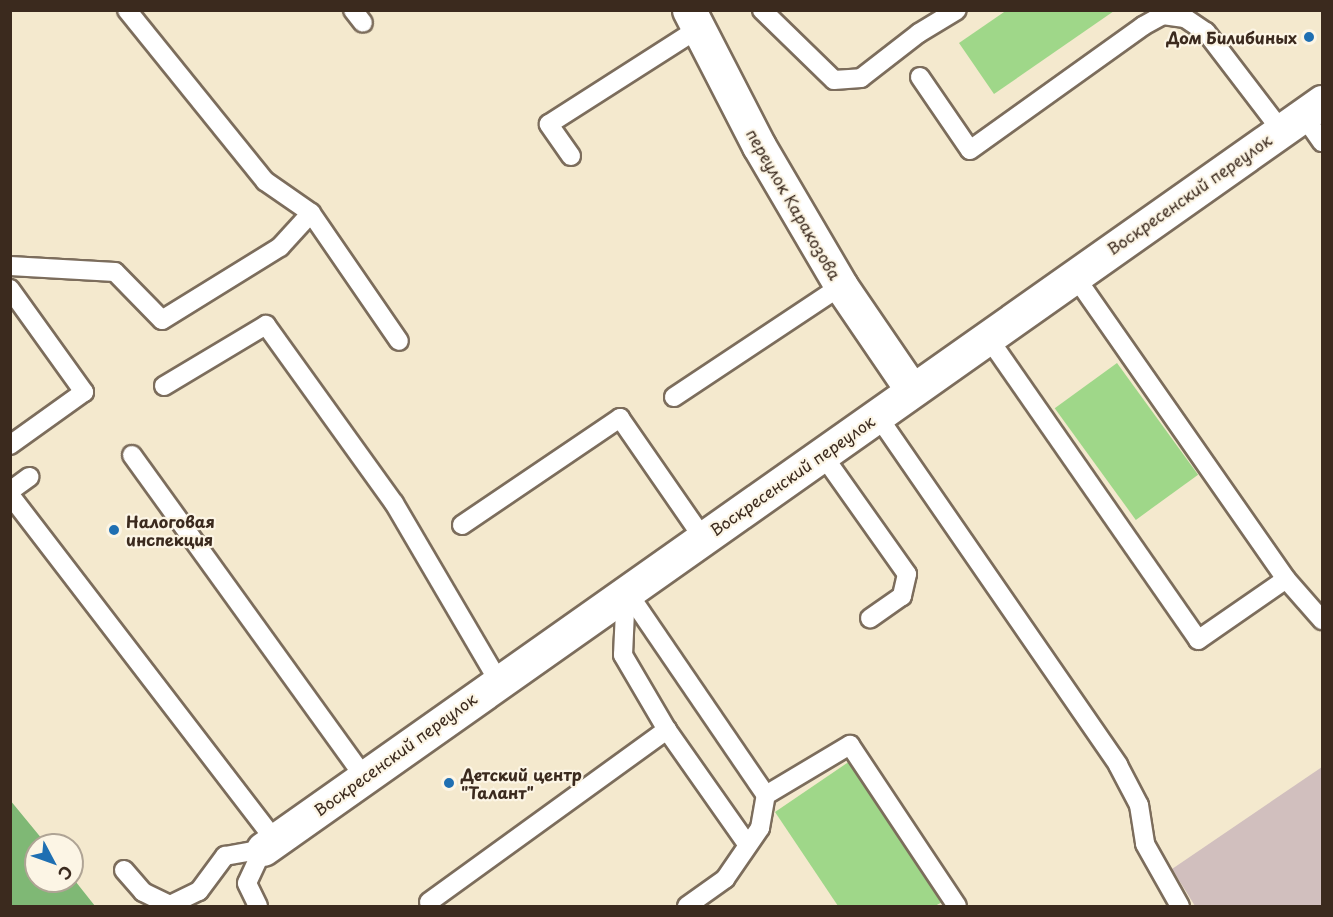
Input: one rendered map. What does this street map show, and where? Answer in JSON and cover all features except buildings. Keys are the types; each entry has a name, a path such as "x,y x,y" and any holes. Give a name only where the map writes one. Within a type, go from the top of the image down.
{"street":[{"name":"переулок Каракозова","path":"694,19 759,146 841,286 912,390"},
{"name":"Воскресенский переулок","path":"269,844 363,775 1302,115"}],"lane":[{"path":"127,10 265,181 310,213 399,341"},
{"path":"762,10 834,80 861,78 919,33 957,10"},
{"path":"920,77 970,150 1143,26 1164,15 1185,18 1206,32 1302,115 1323,142"},
{"path":"571,156 549,124 694,19"},
{"path":"10,266 115,272 162,320 280,247 310,213"},
{"path":"1074,275 1286,579 1323,620"},
{"path":"674,397 841,286"},
{"path":"10,289 89,400 10,445"},
{"path":"164,386 266,325 394,503 498,680"},
{"path":"987,336 1198,640 1286,579"},
{"path":"877,415 1118,765 1138,805 1145,844 1180,906"},
{"path":"462,525 620,418 703,538"},
{"path":"132,454 363,775"},
{"path":"822,454 907,574 902,596 870,618"},
{"path":"29,477 10,493 269,844"},
{"path":"626,590 623,655 667,730 747,844"},
{"path":"626,590 766,795 760,828 725,879 687,906"},
{"path":"429,902 667,730"},
{"path":"766,795 850,745 957,906"},
{"path":"124,870 143,892 170,904 199,891 225,856 269,844"},
{"path":"258,906 247,883 269,844"}],"shaded area":[{"path":"1322,767 1322,906 1195,906 1172,869"}],"green space":[{"path":"1007,10 1114,11 994,94 959,43"},
{"path":"1117,363 1198,475 1136,520 1055,408"},
{"path":"850,761 944,901 935,906 838,906 775,812"},
{"path":"10,800 37,833 24,833 24,893 84,892 95,906 11,906"}],"place":[{"name":"Дом Билибиных","path":"1309,37"},
{"name":"Налоговая инспекция","path":"114,530"},
{"name":"Детский центр \"Талант\"","path":"449,783"}]}
